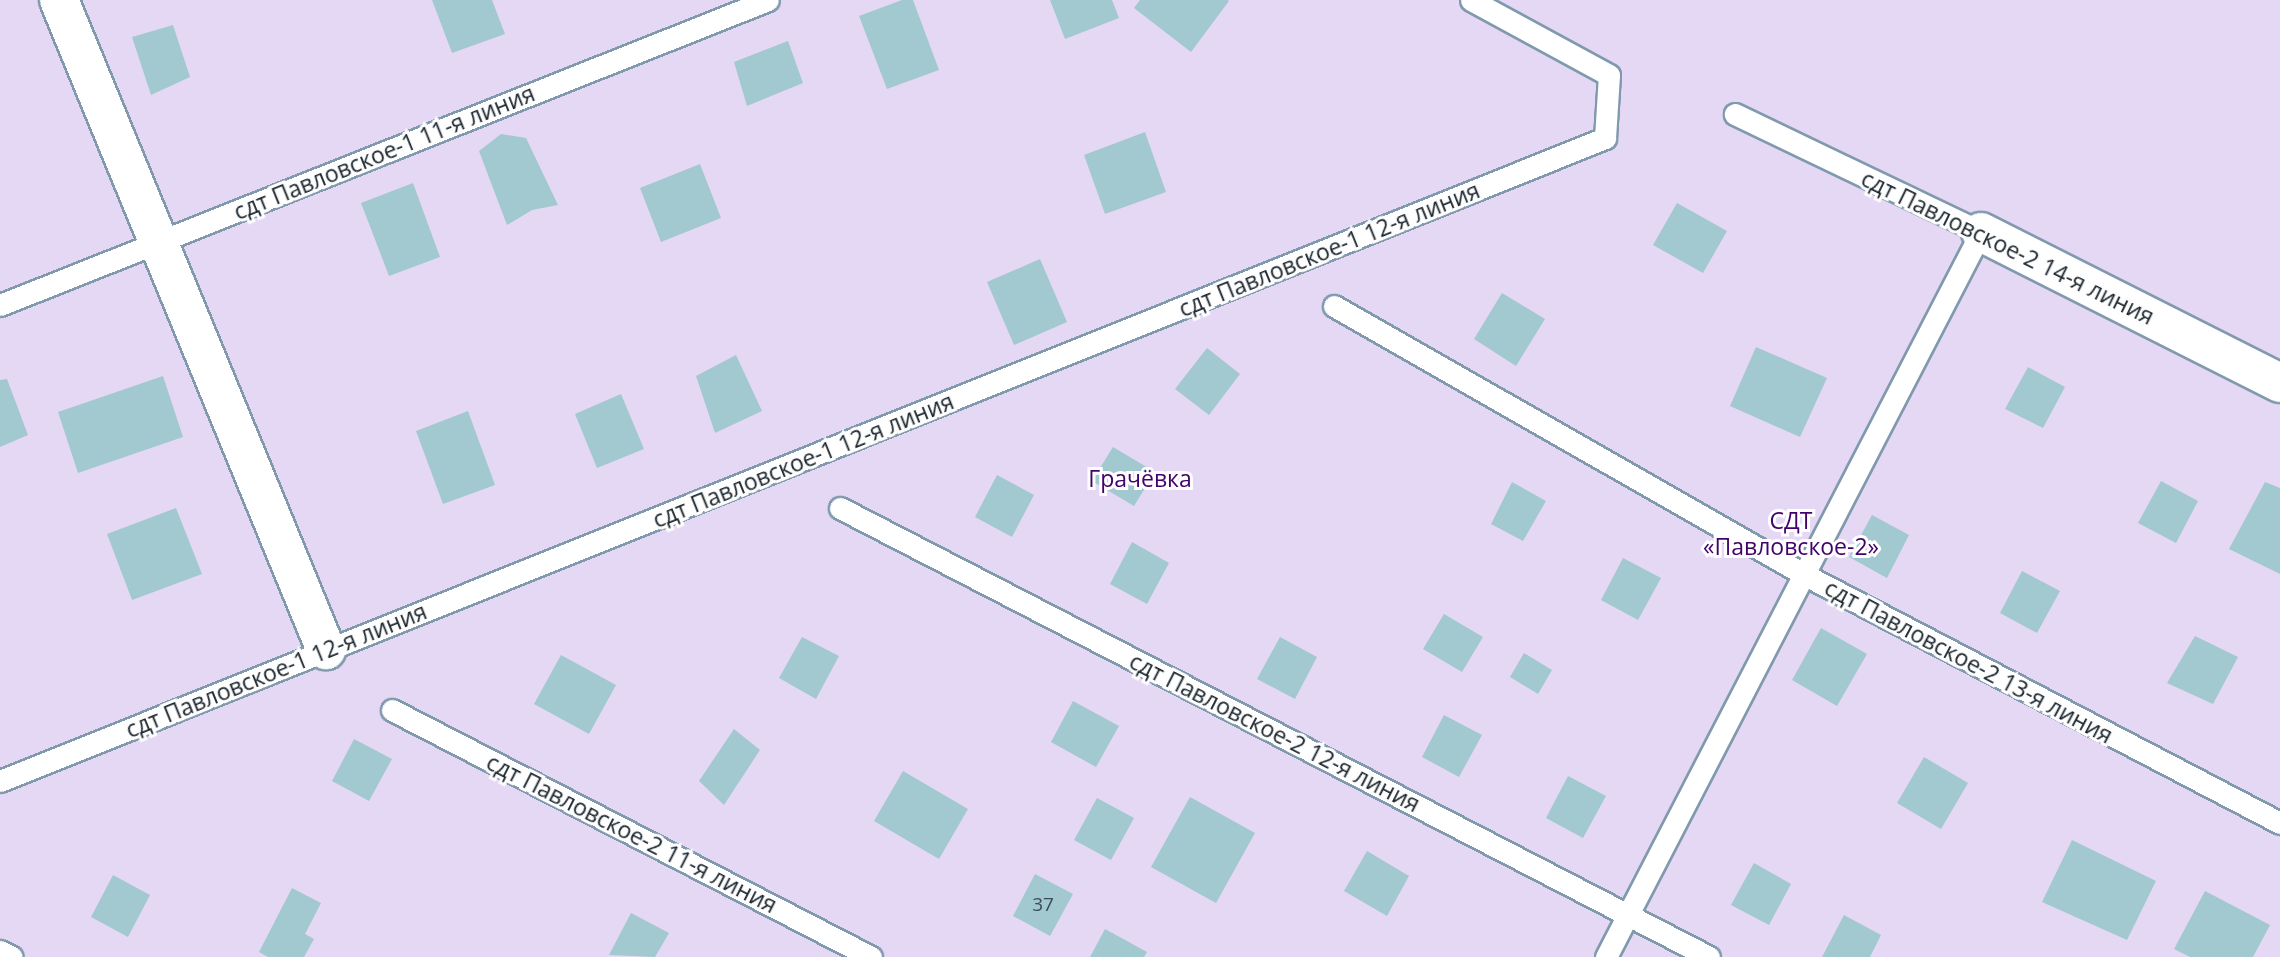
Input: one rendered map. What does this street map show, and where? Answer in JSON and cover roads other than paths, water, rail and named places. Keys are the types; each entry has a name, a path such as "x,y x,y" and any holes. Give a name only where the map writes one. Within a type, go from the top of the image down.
{"street":[{"path":"59,0 155,243 326,650"},
{"name":"сдт Павловское-2 14-я линия","path":"1981,232 2280,383"}],"lane":[{"name":"сдт Павловское-1 11-я линия","path":"0,304 768,0"},
{"name":"сдт Павловское-1 12-я линия","path":"0,781 1605,138 1609,75 1471,0"},
{"name":"сдт Павловское-2 14-я линия","path":"1735,114 1981,232"},
{"path":"1606,957 1981,232"},
{"name":"сдт Павловское-2 13-я линия","path":"1334,306 1805,575 2280,823"},
{"name":"сдт Павловское-2 12-я линия","path":"840,508 1709,957"},
{"name":"сдт Павловское-2 11-я линия","path":"392,710 871,957"},
{"path":"0,951 12,957"}],"park label":[{"name":"Грачёвка","path":"1140,478"},
{"name":"СДТ «Павловское-2»","path":"1791,533"}]}
